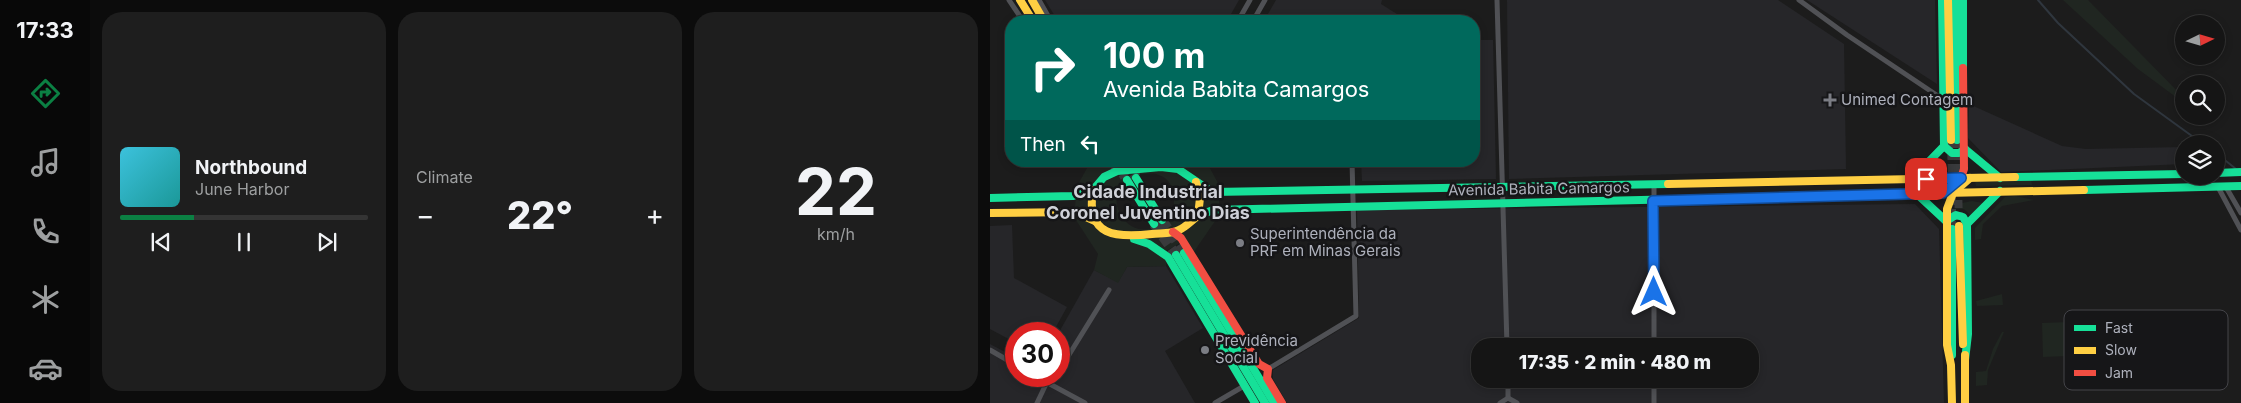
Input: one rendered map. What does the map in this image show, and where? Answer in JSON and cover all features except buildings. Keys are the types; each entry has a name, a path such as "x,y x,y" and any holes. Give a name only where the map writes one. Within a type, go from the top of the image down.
{"main road":[{"path":"1020,0 1029,15"},
{"path":"1032,0 1041,15"},
{"path":"1912,180 1944,146 1942,0"},
{"path":"1948,0 1954,140 1955,0"},
{"path":"1943,193 1961,178 1964,169 1963,0"},
{"path":"1944,146 1952,153 1959,153 1965,148"},
{"path":"1965,148 2000,178"},
{"path":"990,198 1073,196 1093,188 1104,177 1117,171 1161,167 1178,169 1196,182 1200,198 1198,216 1188,226 1173,232 1132,238"},
{"path":"2225,173 2241,172"},
{"name":"Avenida Babita Camargos","path":"1196,182 1212,192 2175,174"},
{"path":"2080,190 2077,180 2082,176"},
{"path":"1127,180 1158,222 1136,178"},
{"path":"1951,365 1947,345 1946,221 1948,204 1953,193 1970,178"},
{"name":"Avenida Babita Camargos","path":"1198,216 1213,210 2241,186"},
{"path":"1093,188 1091,200 1095,221"},
{"path":"1960,226 2000,191"},
{"path":"1918,195 1946,221"},
{"path":"990,213 1074,212 1095,221 1102,229 1112,235 1132,238 1149,244 1168,257 1255,403"},
{"path":"1946,221 1952,216 1960,215 1951,365 1952,403"},
{"path":"1960,226 1968,334 1965,360 1965,403"},
{"path":"1173,232 1181,238 1259,364 1268,369 1267,378 1282,403"},
{"path":"1265,403 1180,254 1274,403"}],"street":[{"path":"1010,0 1019,15"},
{"path":"1039,0 1048,15"},
{"path":"1242,15 1250,0"},
{"path":"1256,15 1265,0"},
{"path":"1497,0 1507,338"},
{"path":"1799,0 1847,35 1944,100"},
{"path":"1113,167 1117,171"},
{"path":"1268,369 1356,316 1352,167"},
{"path":"1654,184 1654,338"},
{"path":"2217,187 2241,230"},
{"path":"2228,187 2241,213"},
{"path":"1070,353 1109,290"},
{"path":"990,350 1005,359"},
{"path":"1215,403 1244,386"},
{"path":"1037,403 1045,387"},
{"path":"1056,387 1086,403"},
{"path":"1508,388 1508,398"},
{"path":"1654,388 1654,403"},
{"path":"1500,403 1508,398"},
{"path":"1508,398 1517,403"}],"shaded area":[{"path":"1045,0 1239,0 1230,15 1054,15"},
{"path":"1276,0 1382,0 1381,4 1398,15 1267,15"},
{"path":"1507,0 1778,0 1844,44 1846,169 1509,179"},
{"path":"1807,0 1935,0 1937,84"},
{"path":"2063,0 2088,0 2175,89 2175,96 2138,69"},
{"path":"1480,40 1493,40 1496,179 1362,181 1361,167 1480,167"},
{"path":"1969,104 2062,146 2086,149 2175,147 2175,164 2001,172 1968,138"},
{"path":"1088,167 1209,167 1218,183 1220,214 1193,253 1185,240 1166,251 1166,266 1127,267 1118,283 1094,270 1098,254 1074,217 1077,186","holes":["1140,174 1154,174 1163,177 1169,182 1174,194 1173,209 1169,222 1154,228 1139,229 1127,223 1122,217 1117,203 1117,196 1119,189 1128,179"]},
{"path":"2031,180 2032,185 1976,186 1975,181"},
{"path":"2015,196 2034,200 2002,206 1983,224 1981,239 1975,240 1975,228 2005,197"},
{"path":"1972,201 1983,203 1971,216 1964,209 1954,209 1962,203"},
{"path":"1915,204 1939,229 1944,403 1287,403 1273,379 1273,370 1359,318 1357,210"},
{"path":"1012,225 1014,278 1067,307 1059,322 1005,322 1005,337 990,329 990,226"},
{"path":"1166,266 1203,328 1165,351 1195,403 990,403 990,344 1005,352 1005,387 1070,387 1070,322 1065,322 1094,270 1118,282 1127,267"},
{"path":"2002,294 2003,305 1977,306 1976,301"},
{"path":"2064,322 2064,356 2043,357 2042,323"},
{"path":"2002,332 2004,332 1988,370 1987,385 1976,386 1976,372 1986,371 1993,349"}],"waterway":[{"path":"2038,0 2058,23 2134,94 2191,135"},
{"path":"2225,160 2236,169"}],"tunnel":[{"path":"1951,140 1952,183"},
{"path":"1957,140 1959,226"},
{"path":"1119,167 1125,177"},
{"path":"1130,167 1136,177"},
{"path":"1952,197 1952,229"},
{"path":"1162,220 1184,253"},
{"path":"1154,224 1176,255"}],"traffic: fast":[{"path":"1942,0 1944,146 1952,153 1959,153 1965,149"},
{"path":"1955,0 1957,140"},
{"path":"1963,0 1963,68"},
{"path":"1911,180 1944,146"},
{"path":"1965,149 2000,178"},
{"path":"1093,190 1104,177 1117,171 1161,167 1178,169 1212,192 1668,184"},
{"path":"2225,173 2241,172"},
{"path":"2015,177 2175,174"},
{"path":"1136,178 1162,220"},
{"path":"1127,180 1154,224"},
{"path":"2084,190 2241,186"},
{"path":"990,198 1073,196 1093,188"},
{"path":"1965,360 1968,334 1967,224 2000,191"},
{"path":"1918,195 1946,221"},
{"path":"1198,216 1213,210 1768,197"},
{"path":"1946,221 1956,215 1963,217 1967,224"},
{"path":"1952,229 1952,355"},
{"path":"1134,239 1149,244 1168,257 1255,403"},
{"path":"1184,253 1274,403"},
{"path":"1176,255 1265,403"}],"traffic: slow":[{"path":"1020,0 1029,15"},
{"path":"1032,0 1041,15"},
{"path":"1948,0 1951,140"},
{"path":"1668,184 2015,177"},
{"path":"1952,403 1951,365 1947,345 1947,209 1953,193 1970,178"},
{"path":"1093,190 1092,206 1094,217 1099,226 1106,231 1127,235 1166,233 1182,229 1198,216 1200,198 1196,182"},
{"path":"1768,197 2084,190"},
{"path":"990,213 1075,212 1095,221"},
{"path":"1959,226 1963,344"},
{"path":"1965,355 1965,403"}],"traffic: jam":[{"path":"1943,193 1961,178 1964,169 1963,68"},
{"path":"1173,232 1181,238 1259,364 1268,369 1267,378 1282,403"}],"place":[{"name":"Unimed Contagem","path":"1830,100"},
{"name":"Superintendência da PRF em Minas Gerais","path":"1240,243"},
{"name":"Previdência Social","path":"1205,350"}],"district":[{"name":"Cidade Industrial Coronel Juventino Dias","path":"1148,202"}],"route":[{"path":"1654,292 1653,201 1943,193 1961,178 1926,179"}]}
